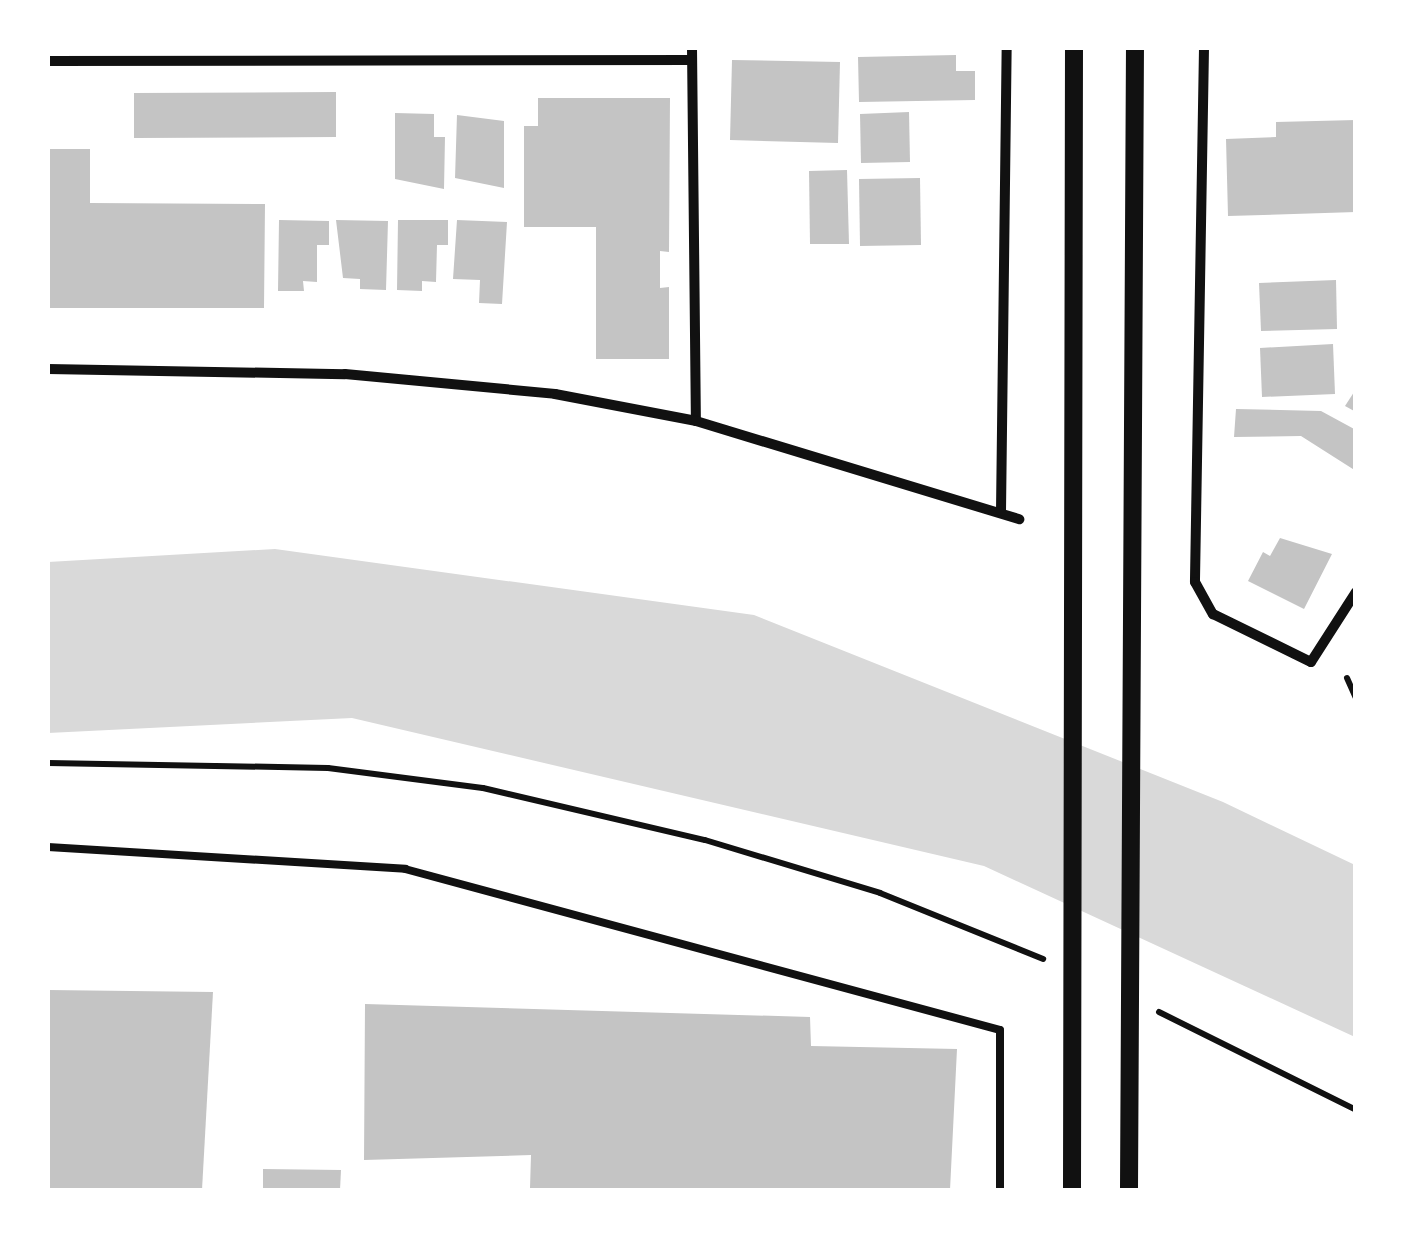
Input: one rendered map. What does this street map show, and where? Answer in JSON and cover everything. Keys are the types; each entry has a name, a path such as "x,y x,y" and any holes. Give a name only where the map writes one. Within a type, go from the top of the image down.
{"street":[{"path":"1001,512 1007,48"},
{"path":"1072,1190 1074,48"},
{"path":"1129,1190 1135,48"},
{"path":"1204,48 1195,582 1213,614 1311,662 1356,592"},
{"path":"48,61 692,54 696,421"},
{"path":"48,369 345,374 555,394 696,421 1019,519"}],"lane":[{"path":"48,847 406,869 1000,1030 1000,1190"}],"path":[{"path":"1347,678 1356,698"},
{"path":"48,763 328,768 482,788 705,840 863,888 1050,962"},
{"path":"1140,1004 1356,1110"}],"shaded area":[{"path":"275,549 754,615 1223,802 1355,865 1355,1037 984,866 352,718 48,733 48,562"}],"building":[{"path":"956,55 956,71 975,71 975,100 859,102 858,57"},
{"path":"732,60 840,62 838,143 730,140"},
{"path":"336,92 336,137 134,138 134,93"},
{"path":"538,98 670,98 669,252 660,251 660,288 669,287 669,359 596,359 596,227 524,227 524,126 538,126"},
{"path":"909,112 910,162 861,163 860,114"},
{"path":"395,113 434,114 434,137 445,137 444,189 395,179"},
{"path":"457,115 504,121 504,188 455,178"},
{"path":"1356,120 1356,212 1228,216 1226,139 1276,137 1276,122"},
{"path":"48,149 90,149 90,203 265,204 264,308 48,308"},
{"path":"847,170 849,244 810,244 809,171"},
{"path":"920,178 921,245 860,246 859,179"},
{"path":"279,220 329,221 329,245 317,245 317,282 303,281 304,291 278,291"},
{"path":"336,220 388,221 386,290 360,289 360,279 343,278"},
{"path":"398,220 448,220 448,245 437,245 436,282 422,281 422,291 397,290"},
{"path":"457,220 507,222 502,304 479,303 480,280 453,279"},
{"path":"1336,280 1337,329 1261,331 1259,283"},
{"path":"1333,344 1335,394 1262,397 1260,348"},
{"path":"1356,389 1356,412 1345,406"},
{"path":"1236,409 1321,411 1356,430 1356,471 1301,436 1234,437"},
{"path":"1280,538 1332,554 1304,609 1248,581 1263,552 1270,556"},
{"path":"48,990 213,992 202,1190 48,1190"},
{"path":"365,1004 810,1017 811,1046 957,1049 950,1190 530,1188 531,1155 364,1160"},
{"path":"263,1169 341,1170 340,1190 263,1190"}]}
